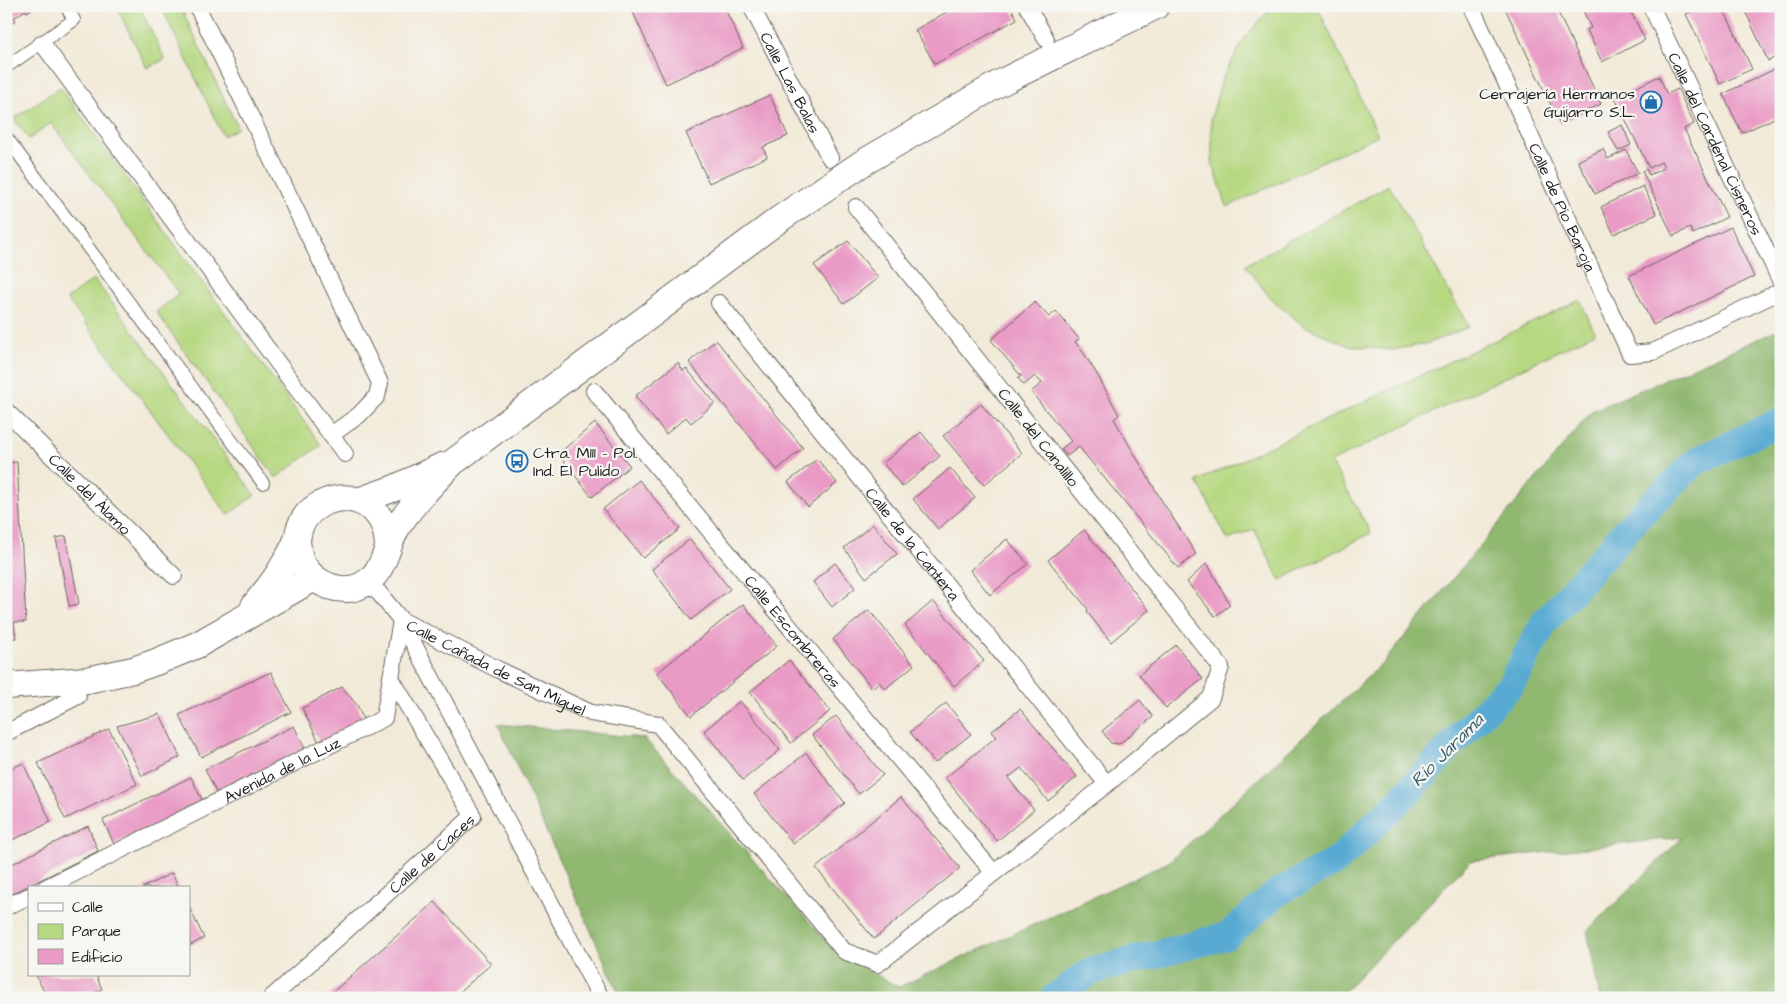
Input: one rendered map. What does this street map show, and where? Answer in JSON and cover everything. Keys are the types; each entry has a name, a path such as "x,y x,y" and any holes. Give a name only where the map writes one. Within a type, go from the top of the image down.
{"main road":[{"path":"388,544 418,498 452,463 781,218 861,164 998,84 1156,6"},
{"path":"358,501 395,488 432,470 452,463"},
{"path":"247,615 274,582 297,541 300,526 311,512 321,504 340,498 358,501 372,507 380,516 387,530 388,544 386,558 367,583 354,588 341,589 325,586 314,578 301,562 297,541"},
{"path":"6,686 87,680 133,670 197,645 314,578"}],"street":[{"path":"6,67 74,20 66,6"},
{"path":"197,6 380,384 377,396 359,415 331,435"},
{"name":"Calle Las Balas","path":"751,6 830,158"},
{"path":"1027,6 1046,39"},
{"name":"Calle de Pío Baroja","path":"1471,6 1630,354 1653,352 1781,291"},
{"name":"Calle del Cardenal Cisneros","path":"1651,6 1781,282"},
{"path":"42,43 345,454"},
{"path":"6,137 263,484"},
{"name":"Calle del Canalillo","path":"856,207 1221,667 1211,698 1107,784"},
{"name":"Calle de la Cantera","path":"720,303 1107,784"},
{"name":"Calle Escombreras","path":"594,391 993,872"},
{"name":"Calle del Álamo","path":"6,411 174,576"},
{"path":"367,583 401,620"},
{"name":"Calle Cañada de San Miguel","path":"401,620 591,713 658,724 844,951 878,964 993,872"},
{"name":"Calle Cañada de San Miguel","path":"401,620 601,998"},
{"name":"Avenida de la Luz","path":"49,886 384,718 401,620"},
{"name":"Calle de Caces","path":"270,998 473,816 391,678"},
{"path":"6,733 78,696"},
{"path":"993,872 1107,784"},
{"path":"6,907 28,896"}],"green space":[{"path":"116,6 139,6 165,59 147,68"},
{"path":"161,6 180,6 238,128 223,136"},
{"path":"1274,6 1317,6 1378,135 1227,207 1212,162 1211,119 1222,79 1246,36"},
{"path":"60,87 321,445 276,478 156,312 179,294 51,123 29,139 14,119"},
{"path":"1389,185 1469,327 1426,344 1391,350 1347,345 1304,326 1272,300 1245,265"},
{"path":"94,279 255,495 228,515 67,299"},
{"path":"1580,300 1595,333 1331,462 1371,533 1280,580 1254,529 1228,540 1197,481"},
{"path":"1781,329 1781,998 1600,998 1587,931 1683,837 1470,861 1338,998 621,998 498,724 644,738 839,955 899,987 1169,862 1383,663 1592,411"}],"building":[{"path":"6,6 35,6 14,18 16,20 6,28"},
{"path":"630,6 724,6 743,48 666,84"},
{"path":"957,6 1010,6 1017,19 935,64 915,30"},
{"path":"1504,6 1555,6 1601,104 1560,124"},
{"path":"1581,6 1628,6 1645,40 1602,62 1587,30 1591,28"},
{"path":"1703,6 1722,6 1752,69 1720,84 1686,14"},
{"path":"1743,6 1781,6 1781,55 1768,61"},
{"path":"1781,66 1781,115 1742,133 1723,94"},
{"path":"1659,76 1667,94 1678,89 1694,124 1684,129 1727,217 1693,234 1690,228 1673,236 1642,171 1646,169 1649,175 1664,168 1661,162 1649,168 1615,98"},
{"path":"770,95 788,136 763,147 767,157 709,183 686,133"},
{"path":"1622,125 1631,145 1618,151 1608,132"},
{"path":"1603,149 1608,159 1626,150 1638,173 1595,194 1578,161"},
{"path":"1643,186 1657,214 1614,234 1601,207"},
{"path":"1731,227 1754,277 1653,325 1629,276"},
{"path":"848,241 878,278 844,304 814,265"},
{"path":"1035,302 1049,317 1056,311 1079,339 1075,342 1098,376 1119,415 1114,419 1160,498 1196,554 1178,568 1079,447 1067,456 1061,449 1071,441 1031,392 1042,383 1035,376 1024,385 1018,378 1021,376 991,340"},
{"path":"716,340 803,448 777,470 689,362"},
{"path":"678,363 683,371 686,368 715,403 691,423 686,417 666,434 635,396"},
{"path":"981,404 1022,453 984,485 943,436"},
{"path":"595,423 630,466 592,497 558,454"},
{"path":"921,432 940,456 902,487 883,463"},
{"path":"817,459 837,483 808,507 788,482"},
{"path":"17,462 26,622 14,622 16,638 6,639 6,463"},
{"path":"950,468 975,498 938,529 913,499"},
{"path":"639,480 680,529 643,558 603,509"},
{"path":"873,524 897,554 866,578 844,548"},
{"path":"1084,530 1149,610 1111,642 1087,612 1088,609 1048,560"},
{"path":"66,536 79,604 69,606 56,538"},
{"path":"690,539 730,589 691,620 652,569"},
{"path":"1007,539 1028,564 990,595 970,570"},
{"path":"835,563 855,588 832,607 813,582"},
{"path":"1207,563 1230,605 1215,616 1187,582"},
{"path":"933,601 984,661 954,686 905,625"},
{"path":"743,604 777,646 691,716 657,673"},
{"path":"869,610 914,665 885,689 879,682 872,688 833,639"},
{"path":"1176,645 1203,679 1166,708 1139,675"},
{"path":"789,660 830,711 791,743 750,692"},
{"path":"271,672 291,712 201,757 179,715"},
{"path":"342,687 357,705 364,721 320,744 302,708"},
{"path":"1140,700 1153,717 1119,744 1111,743 1102,731"},
{"path":"740,701 780,750 743,780 704,731"},
{"path":"946,703 971,734 935,763 910,732"},
{"path":"1020,709 1077,777 1048,801 1021,768 1008,778 1034,810 997,841 945,778 996,737 991,732"},
{"path":"160,714 180,757 142,776 117,726"},
{"path":"836,716 883,775 859,794 812,735"},
{"path":"294,726 306,751 217,794 205,769"},
{"path":"109,729 137,784 65,819 38,763"},
{"path":"806,753 845,803 793,844 754,794"},
{"path":"23,763 51,822 6,843 6,771"},
{"path":"191,777 203,802 114,844 103,820"},
{"path":"901,797 960,868 874,939 816,868"},
{"path":"88,826 98,851 6,897 6,867"},
{"path":"172,873 178,886 146,886"},
{"path":"435,902 491,964 453,998 326,998"},
{"path":"190,909 204,938 190,945"},
{"path":"36,976 96,976 102,989 85,998 47,998"}],"waterway":[{"name":"Río Jarama","path":"1054,998 1091,971 1227,936 1277,893 1337,861 1405,795 1510,686 1544,623 1636,519 1695,462 1781,421"}],"place":[{"name":"Cerrajería Hermanos Guijarro S.L.","path":"1651,102"},
{"name":"Ctra. M111 - Pol. Ind. El Pulido","path":"517,461"}]}
